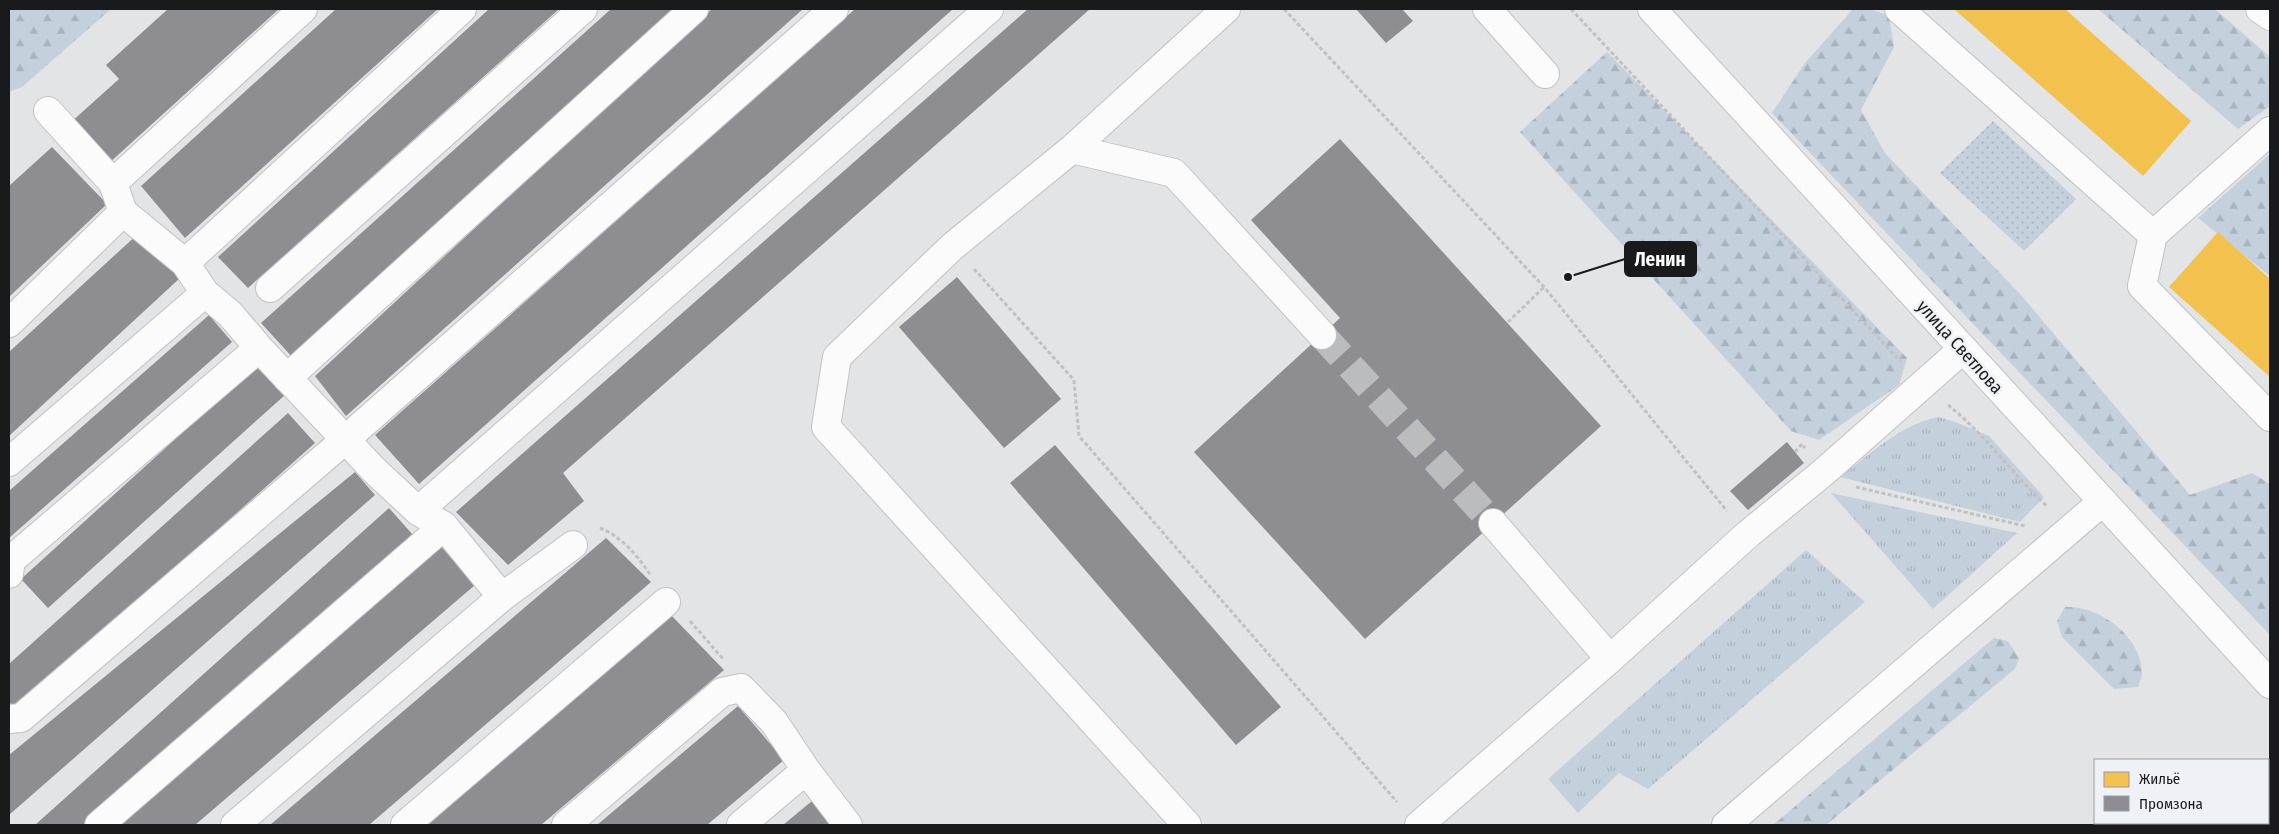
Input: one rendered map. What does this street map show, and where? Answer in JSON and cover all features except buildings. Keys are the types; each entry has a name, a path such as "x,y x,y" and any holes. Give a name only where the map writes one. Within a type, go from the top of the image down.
{"street":[{"path":"112,183 303,9"},
{"path":"185,263 462,9"},
{"path":"270,288 583,9"},
{"path":"287,378 694,9"},
{"path":"9,720 21,718 346,439 834,9"},
{"path":"418,511 990,9"},
{"path":"1187,825 826,427 838,356 952,246 1072,149 1226,9"},
{"path":"1487,9 1545,74"},
{"name":"улица Светлова","path":"1652,9 2270,684"},
{"path":"1899,9 2153,235"},
{"path":"2260,9 2270,16"},
{"path":"48,111 112,183 123,212 185,263 205,293 230,314 259,348 375,471 418,511 444,526 502,597"},
{"path":"2270,132 2153,235 2142,286 2270,416"},
{"path":"1072,149 1174,173 1322,335"},
{"path":"9,323 123,212"},
{"path":"9,462 205,293"},
{"path":"9,574 11,560 259,348"},
{"path":"1419,825 1610,659 1747,534 1825,471 1962,349"},
{"path":"1726,825 2102,502"},
{"path":"1493,523 1610,659"},
{"path":"99,825 444,526"},
{"path":"235,825 502,597 573,544"},
{"path":"406,825 666,602"},
{"path":"566,825 722,692 741,688 774,722 806,770 848,825"},
{"path":"741,825 806,770"}],"path":[{"path":"1284,9 1544,287 1747,534"},
{"path":"1571,9 1922,385 1961,416 2027,488 2072,526"},
{"path":"952,246 1074,380 1079,436 1398,803"},
{"path":"1508,322 1544,287"},
{"path":"1795,452 1802,444 1825,471 1840,484 2031,527 2072,526"}],"green space":[{"path":"9,9 111,9 22,87 9,92"},
{"path":"1853,9 1870,9 1889,16 1894,47 1861,110 1885,153 2021,295 2190,495 2252,473 2270,484 2270,635 1772,113 1805,63"},
{"path":"2098,9 2215,9 2270,57 2270,106 2238,129"},
{"path":"1607,52 1907,358 1899,385 1819,440 1791,431 1520,132"},
{"path":"1993,121 2076,199 2024,251 1940,173"},
{"path":"2270,154 2270,276 2198,218"},
{"path":"1939,417 1989,436 2044,497 2020,522 1840,477 1899,433 1911,426"},
{"path":"1831,493 2017,533 1933,609"},
{"path":"1806,550 1865,602 1648,789 1619,773 1578,813 1548,779"},
{"path":"2065,607 2091,611 2116,625 2126,635 2140,659 2142,672 2138,687 2114,689 2062,637 2057,621"},
{"path":"1994,638 2008,641 2019,658 2015,669 1826,825 1773,825"}],"tunnel":[{"path":"1322,335 1493,523"}],"place":[{"name":"Ленин","path":"1568,277"}]}
